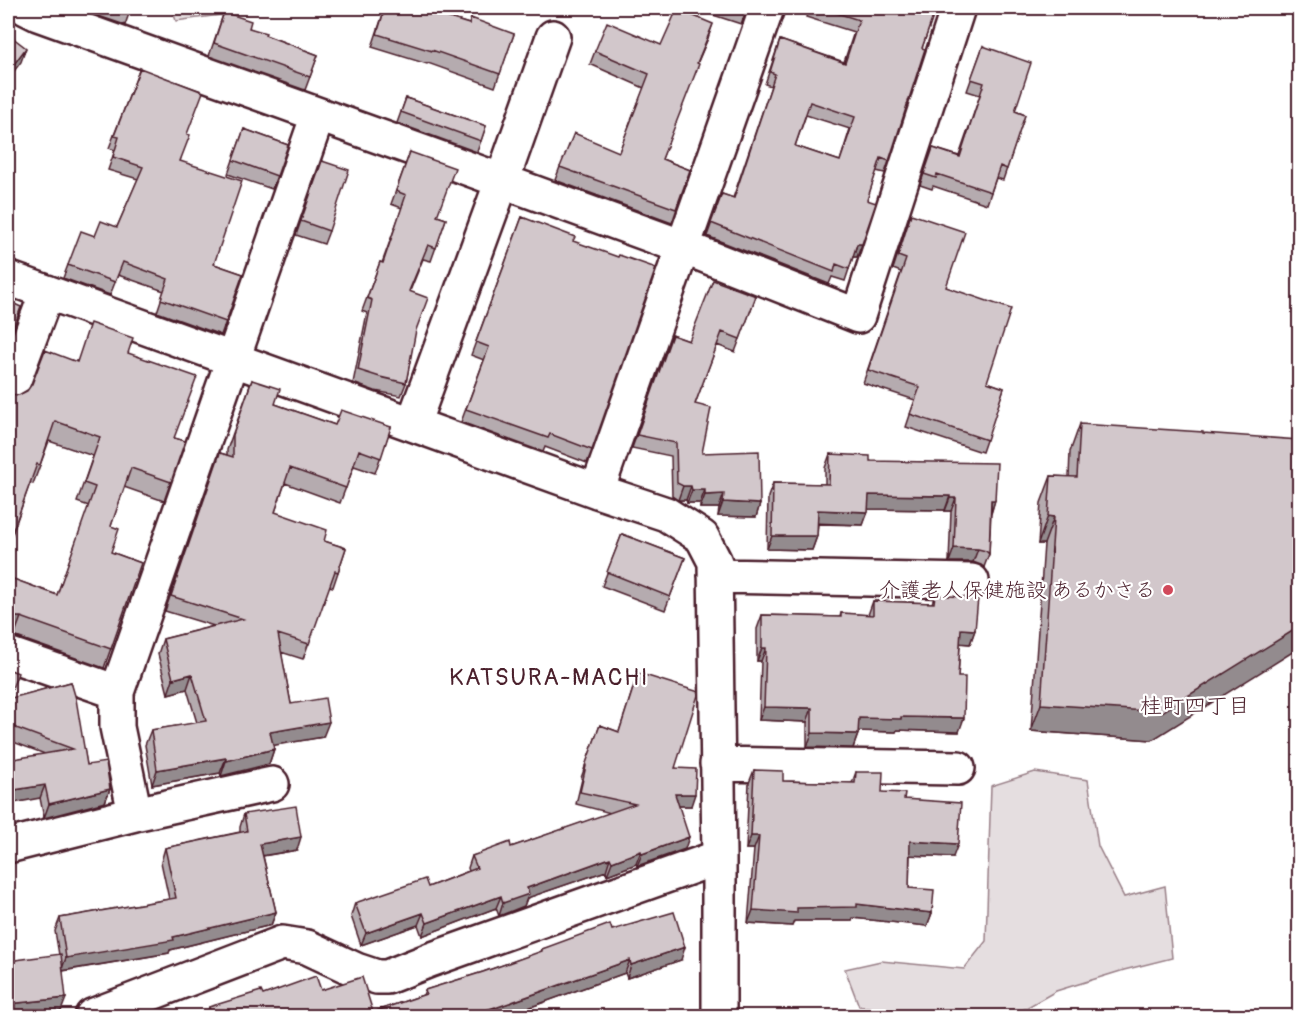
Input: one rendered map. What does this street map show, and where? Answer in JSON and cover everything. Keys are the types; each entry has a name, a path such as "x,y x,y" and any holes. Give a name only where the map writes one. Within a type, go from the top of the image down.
{"street":[{"path":"26,8 682,247 858,316 958,8"},
{"path":"597,491 767,8"},
{"path":"413,424 553,37"},
{"path":"135,814 117,727 117,692 318,115"},
{"path":"8,278 666,514 702,537 715,562 718,1017"},
{"path":"8,396 47,292"},
{"path":"715,576 972,581"},
{"path":"8,654 117,692"},
{"path":"717,764 958,768"},
{"path":"8,846 135,814 272,784"},
{"path":"92,1017 282,943 307,947 356,970 377,977 387,977 718,857"}],"shaded area":[{"path":"172,8 273,8 176,21"},
{"path":"1035,772 1088,780 1098,846 1124,897 1165,886 1172,958 1056,991 1012,1016 899,1016 897,1011 859,1006 845,969 881,961 964,969 986,941 991,786"}],"building":[{"path":"118,8 131,8 130,12"},
{"path":"385,8 417,8 469,24 471,18 514,34 500,74 377,34"},
{"path":"821,8 936,8 889,161 881,158 867,200 876,203 862,244 857,244 849,269 836,264 834,272 711,223 722,194 734,198 775,74 770,72 780,40 845,63 859,20","holes":["810,102 855,117 840,161 795,146"]},
{"path":"677,9 713,24 662,159 690,170 676,209 560,167 574,133 619,152 649,74 595,51 607,22 661,45"},
{"path":"224,12 251,21 249,28 318,55 310,77 214,43"},
{"path":"8,34 26,48 8,72"},
{"path":"983,46 1031,63 1015,111 1025,115 1007,169 1000,166 991,192 937,174 936,178 924,174 933,148 960,157 984,83 971,79"},
{"path":"140,68 203,92 187,134 190,135 180,161 242,181 214,264 243,274 226,322 161,299 168,279 123,262 115,282 68,265 81,231 95,236 101,221 117,227 143,167 113,157 119,137 114,136"},
{"path":"406,98 486,126 481,141 401,112"},
{"path":"244,129 288,145 277,176 233,160"},
{"path":"410,152 455,168 437,216 446,219 436,248 428,245 409,291 428,298 416,330 406,383 358,370 372,300 367,298 380,262 383,263 406,195 396,191"},
{"path":"322,161 349,170 329,231 301,221"},
{"path":"911,214 965,232 946,287 1011,309 987,382 1004,388 987,440 910,414 920,387 868,370 906,259 898,256"},
{"path":"522,217 575,237 573,241 656,268 592,450 550,434 548,438 466,409 489,347 476,342"},
{"path":"713,280 756,296 740,339 722,332 695,404 711,408 702,453 759,451 760,504 723,502 724,494 705,495 705,490 692,490 691,486 677,483 676,443 637,435 672,335 689,341"},
{"path":"8,301 21,307 8,343"},
{"path":"90,323 133,338 128,353 197,377 174,438 185,441 171,482 131,468 111,526 119,529 111,552 141,563 111,649 21,617 8,615 8,577 57,595 95,487 84,483 100,437 55,421 40,465 37,464 8,540 8,394 19,395 27,391 45,350 77,362"},
{"path":"252,380 280,389 275,404 335,425 341,410 391,427 381,458 359,450 346,488 290,468 275,512 327,530 324,541 346,548 338,572 335,571 309,644 278,634 291,704 325,698 329,722 270,732 274,749 226,761 226,758 157,770 151,730 206,721 192,674 173,679 163,639 243,619 171,596 220,453 233,457 233,435"},
{"name":"介護老人保健施設 あるかさる","path":"1080,424 1299,440 1299,627 1162,712 1041,704 1054,517 1048,516 1051,476 1077,477"},
{"path":"830,454 870,456 870,461 997,463 995,500 991,500 989,554 978,549 954,548 956,498 950,498 950,496 869,495 868,512 818,510 817,536 772,536 773,483 829,484"},
{"path":"622,534 685,558 670,597 607,572"},
{"path":"935,595 978,598 975,630 961,629 958,677 965,677 964,718 859,718 858,734 812,733 812,708 764,707 766,648 762,648 762,615 841,617 841,613 873,615 873,601 934,603"},
{"path":"8,669 18,673 8,699"},
{"path":"638,673 699,692 675,768 696,769 695,794 675,794 689,837 612,862 610,858 527,888 529,894 503,903 501,896 427,923 423,913 366,933 355,903 425,879 428,887 477,868 472,856 510,842 511,847 635,804 580,792 585,766 600,725 619,732"},
{"path":"71,682 87,765 106,762 110,789 49,804 45,785 8,791 8,760 73,749 8,725 8,699"},
{"path":"754,770 783,771 783,781 855,783 856,772 883,772 882,792 905,793 904,799 961,803 958,844 910,841 909,888 934,890 932,913 857,904 857,907 797,908 797,913 753,910 759,836 751,836"},
{"path":"296,806 301,837 260,844 276,912 173,937 174,940 66,958 60,918 176,898 165,848 247,831 244,814"},
{"path":"674,912 685,947 631,965 630,960 464,1017 212,1017 209,1007 261,991 263,995 316,976 321,990 362,977 373,1012 426,994 425,990 542,951 542,949 610,924 612,930"},
{"path":"61,954 66,998 8,1004 8,961"},
{"path":"1299,1012 1299,1017 1277,1016"},
{"path":"840,1015 892,1016 892,1017 840,1017"}],"place":[{"name":"介護老人保健施設 あるかさる","path":"1168,590"}],"district":[{"name":"KATSURA-MACHI","path":"549,677"},
{"name":"桂町四丁目","path":"1195,705"}]}
